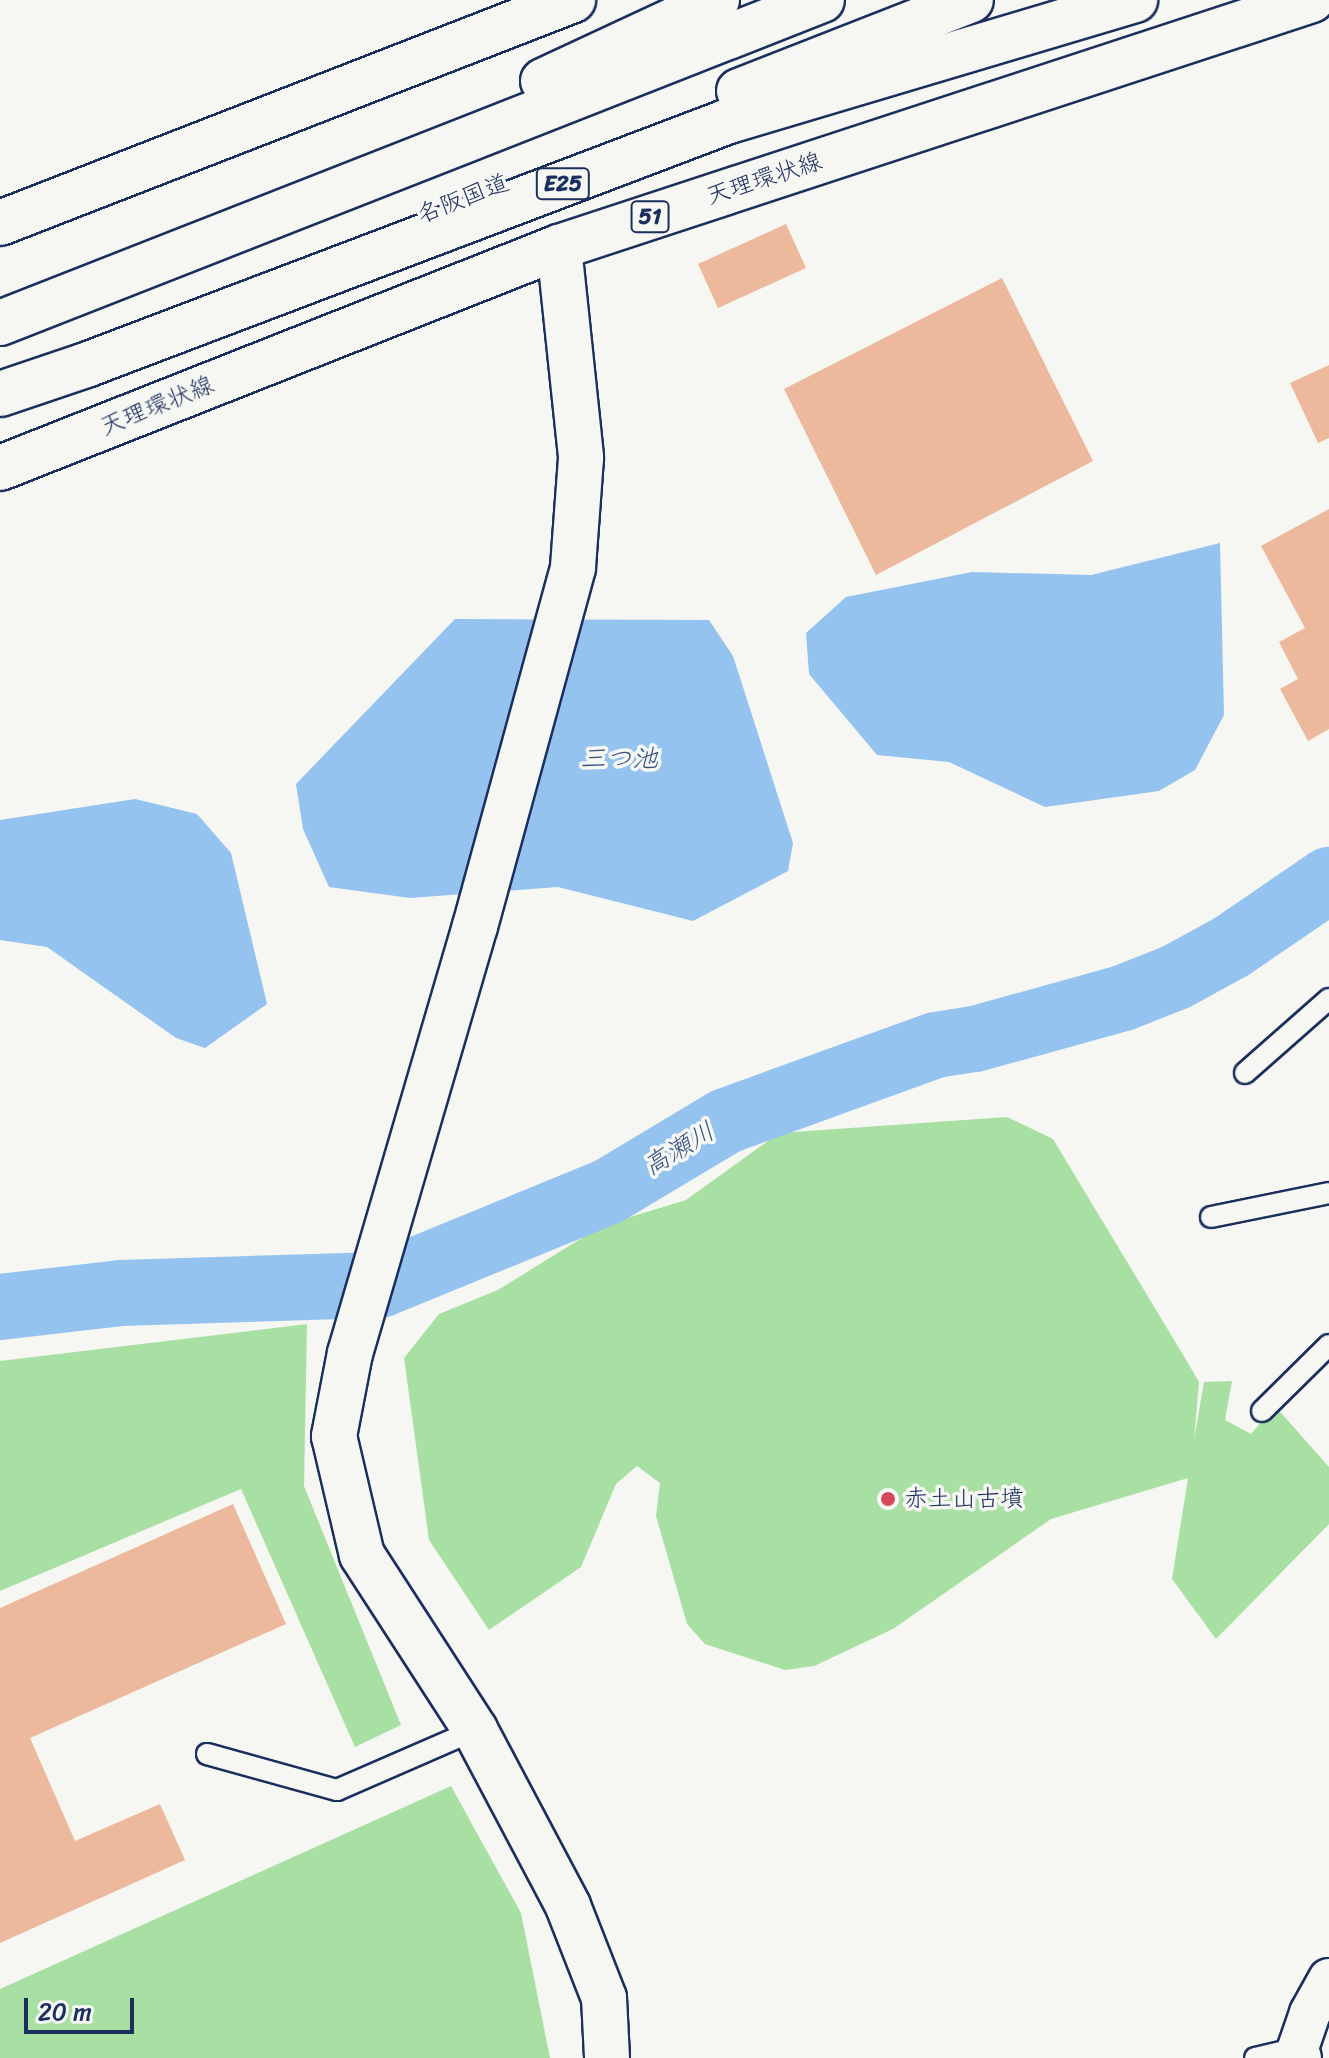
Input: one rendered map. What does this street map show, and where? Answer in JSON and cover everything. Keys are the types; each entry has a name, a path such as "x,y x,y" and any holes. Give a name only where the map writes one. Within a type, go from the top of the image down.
{"main road":[{"path":"0,223 573,0"},
{"path":"171,256 717,0"},
{"path":"0,323 822,0"},
{"name":"名阪国道","path":"0,381 971,0"},
{"name":"E25","path":"0,394 101,360 726,122 1135,0"},
{"name":"天理環状線","path":"0,468 559,247 1312,0"},
{"path":"559,247 581,458 573,568 475,926 350,1353 334,1436 362,1555 475,1730 568,1906 604,1998 607,2058"}],"street":[{"path":"1299,2053 1310,2013 1329,1979"}],"lane":[{"path":"1245,1073 1329,999"},
{"path":"1211,1217 1329,1193"},
{"path":"1262,1411 1329,1345"},
{"path":"207,1754 337,1790 475,1730"},
{"path":"1255,2058 1299,2053"}],"green space":[{"path":"1007,1117 1053,1139 1199,1382 1194,1440 1204,1382 1232,1381 1225,1420 1251,1434 1275,1406 1329,1467 1329,1524 1216,1639 1172,1579 1188,1478 1051,1519 893,1629 814,1666 785,1670 705,1644 687,1624 656,1516 660,1483 637,1466 616,1484 581,1567 489,1630 429,1540 404,1358 439,1314 498,1290 601,1226 686,1200 779,1133"},
{"path":"307,1324 304,1486 401,1725 355,1747 241,1489 0,1591 0,1361"},
{"path":"451,1786 521,1913 550,2058 0,2058 0,1989"}],"water":[{"path":"1220,543 1224,715 1195,770 1159,791 1045,807 949,762 877,755 809,674 806,633 846,597 972,572 1091,575"},
{"name":"三つ池","path":"455,619 709,620 733,656 793,843 788,871 693,921 558,887 410,898 329,887 303,829 296,784"},
{"path":"135,799 197,814 231,853 267,1004 205,1048 176,1038 47,947 0,940 0,820"}],"building":[{"path":"786,224 806,268 718,308 698,264"},
{"path":"1002,278 1093,461 876,575 784,389"},
{"path":"1329,365 1329,438 1318,443 1290,383"},
{"path":"1329,509 1329,729 1308,741 1280,689 1298,679 1279,642 1305,628 1261,546"},
{"path":"233,1504 286,1624 30,1738 75,1841 160,1804 185,1860 0,1943 0,1608"}],"waterway":[{"name":"高瀬川","path":"0,1307 121,1293 380,1285 609,1191 726,1121 936,1045 975,1039 1123,998 1176,977 1231,947 1329,880"}],"place":[{"name":"赤土山古墳","path":"888,1499"}]}
